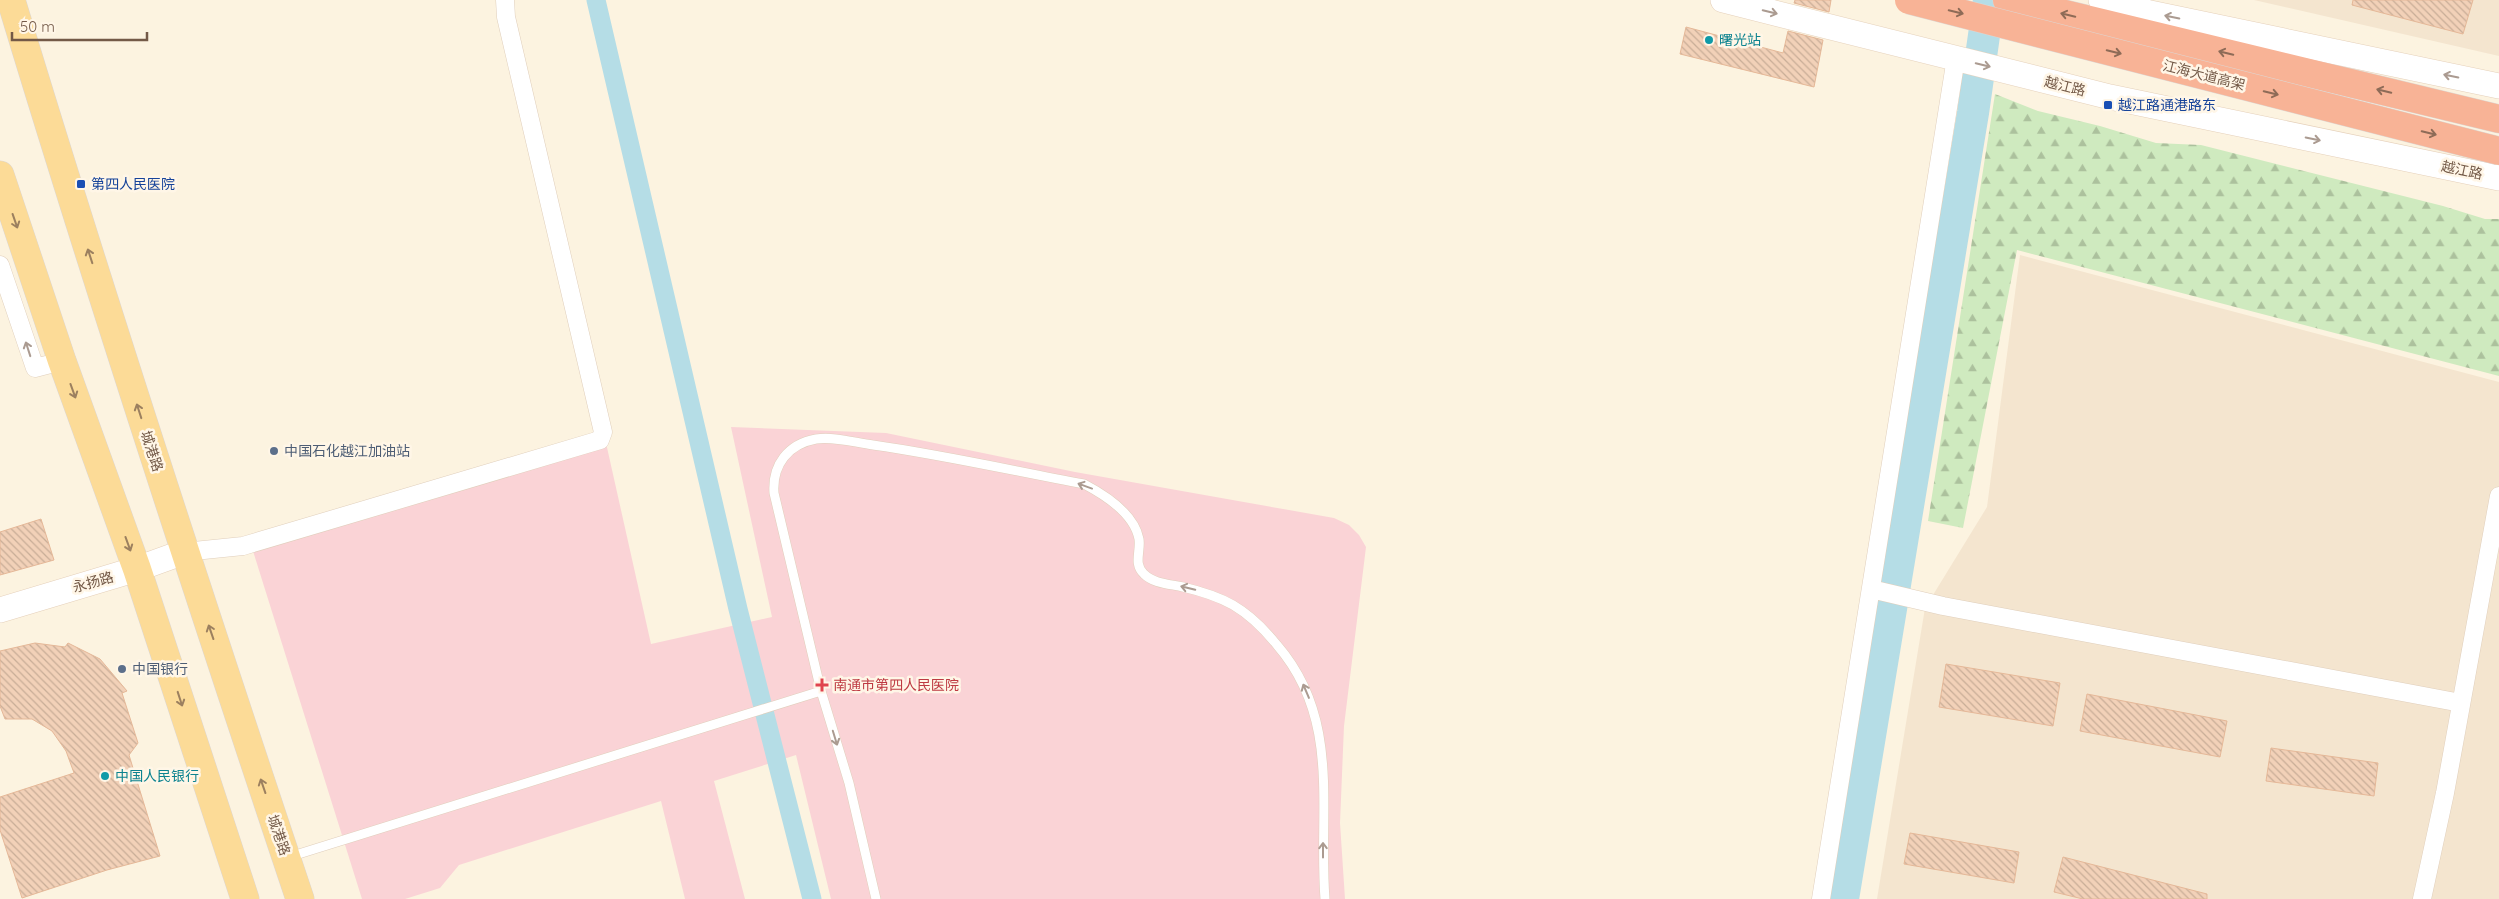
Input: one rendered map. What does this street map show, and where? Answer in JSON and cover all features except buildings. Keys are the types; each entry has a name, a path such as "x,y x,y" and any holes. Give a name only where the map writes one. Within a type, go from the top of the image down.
{"highway":[{"name":"江海大道高架","path":"1909,0 2499,151"},
{"name":"江海大道高架","path":"2007,0 2499,119"}],"main road":[{"name":"城港路","path":"11,0 71,198 184,552 300,899"},
{"name":"越江路","path":"1723,0 2119,99 2499,178"},
{"path":"2101,0 2160,15 2499,86"},
{"path":"0,175 62,360 137,569 245,899"},
{"name":"永扬路","path":"0,610 137,569 184,552"}],"street":[{"path":"184,552 243,546 600,440 603,432 506,17 505,0"},
{"path":"1821,899 1956,58"},
{"path":"0,265 34,368 62,360"},
{"path":"2422,899 2461,703 2499,496"},
{"path":"1871,590 1943,606 2461,703"}],"lane":[{"path":"876,899 849,783 821,691 774,493 773,479 778,464 788,452 802,444 817,439 832,439 890,447 1084,484 1110,501 1133,524 1139,539 1137,564 1144,574 1154,581 1206,593 1233,605 1262,627 1286,654 1303,683 1315,713 1324,766 1325,899"},
{"path":"286,857 821,691"}],"shaded area":[{"path":"2254,0 2499,0 2499,56"},
{"path":"2020,255 2499,382 2499,899 1877,899 1925,608 1987,507"},
{"name":"南通市第四人民医院","path":"731,427 886,433 1075,472 1334,518 1349,525 1359,535 1366,547 1344,726 1340,823 1345,899 831,899 796,755 714,781 745,899 685,899 661,801 459,865 440,888 405,899 362,899 253,551 606,443 651,644 772,617"}],"green space":[{"path":"1995,94 2038,111 2100,126 2156,143 2201,145 2443,206 2485,219 2499,219 2499,376 2017,250 1963,528 1928,521"}],"waterway":[{"path":"596,0 738,609 812,899"},
{"path":"1843,899 1973,113 1989,0"}],"place":[{"name":"曙光站","path":"1709,40"},
{"name":"越江路通港路东","path":"2108,105"},
{"name":"第四人民医院","path":"81,184"},
{"name":"中国石化越江加油站","path":"274,451"},
{"name":"中国银行","path":"122,669"},
{"name":"南通市第四人民医院","path":"822,685"},
{"name":"中国人民银行","path":"105,776"}]}
